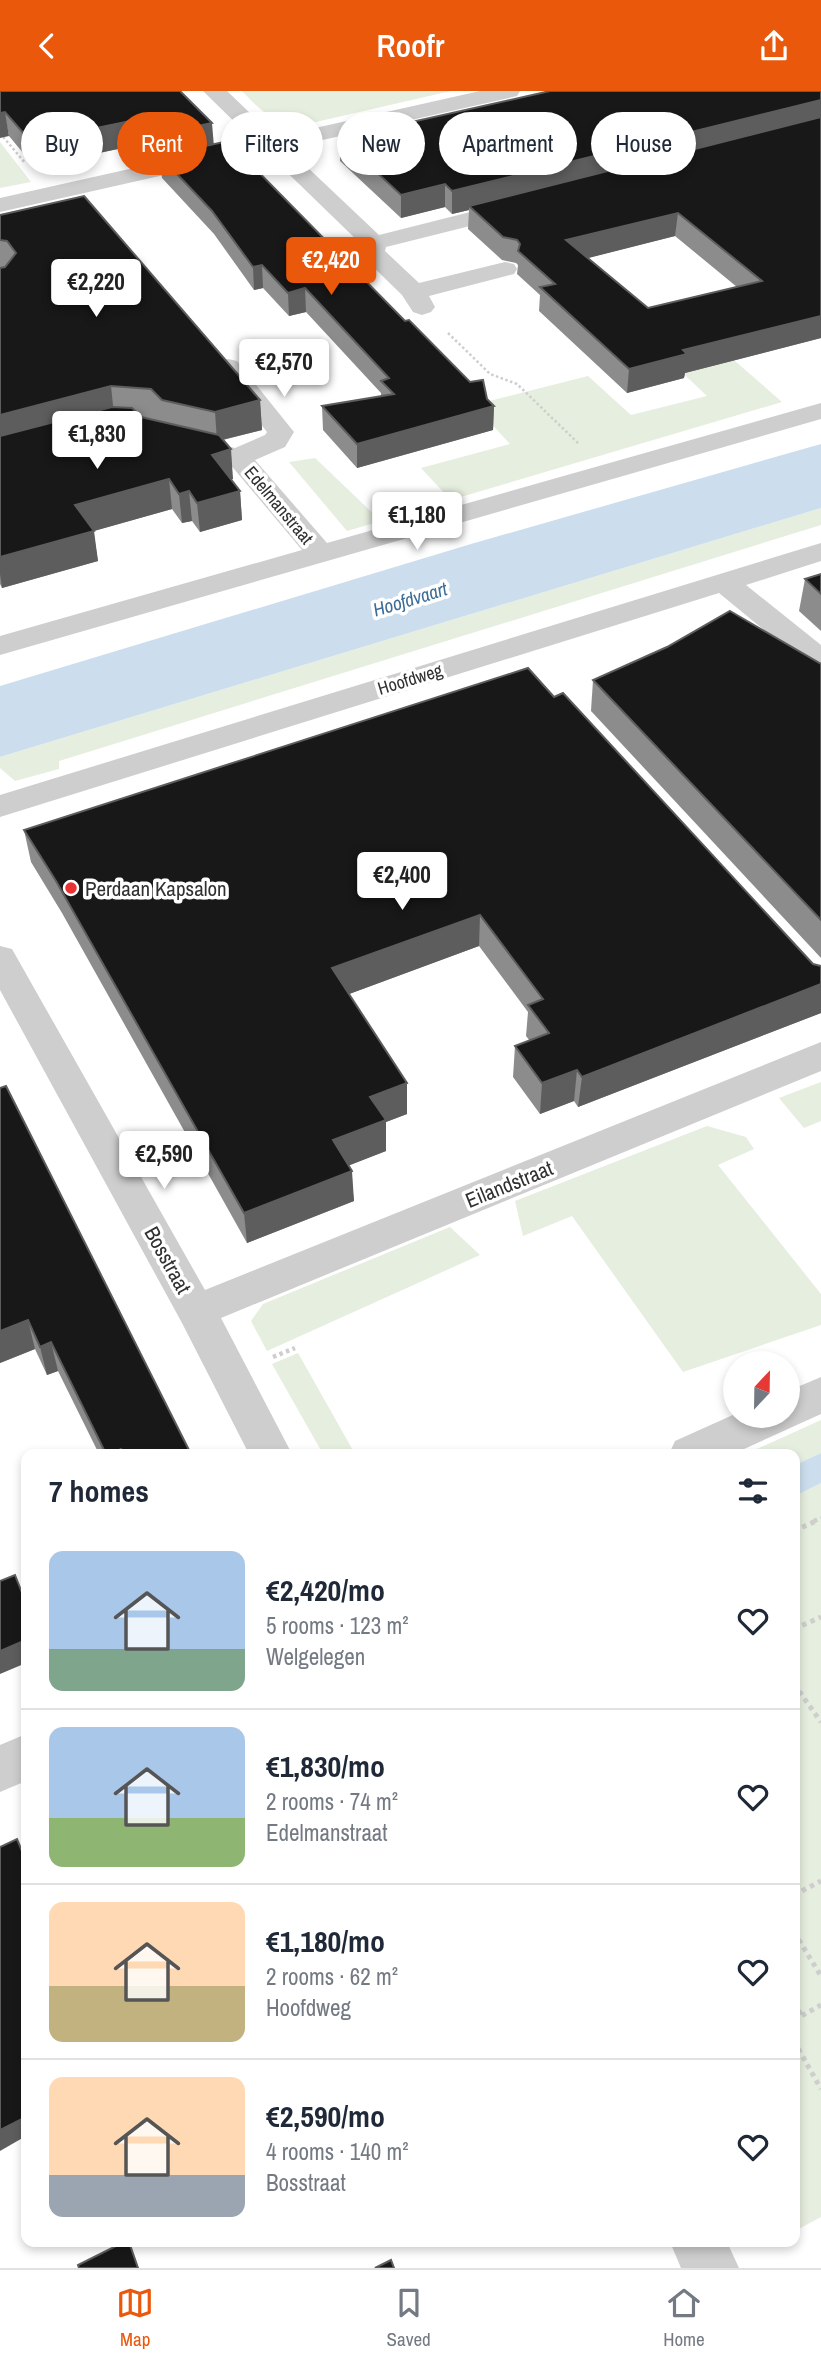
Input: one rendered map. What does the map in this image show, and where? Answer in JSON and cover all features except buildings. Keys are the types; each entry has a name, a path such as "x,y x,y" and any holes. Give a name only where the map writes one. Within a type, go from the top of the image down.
{"street":[{"path":"214,91 236,112"},
{"path":"323,132 509,91"},
{"path":"0,205 221,155"},
{"path":"303,175 374,243"},
{"path":"374,243 545,201"},
{"path":"374,243 373,253 418,299 505,269"},
{"name":"Edelmanstraat","path":"155,438 237,457 275,441 281,432 216,351"},
{"path":"0,646 821,411"},
{"name":"Edelmanstraat","path":"237,457 320,553"},
{"name":"Hoofdweg","path":"0,807 821,552"},
{"path":"724,582 819,659"},
{"name":"Bosstraat","path":"0,958 196,1311 268,1449"},
{"name":"Eilandstraat","path":"196,1311 821,1056"},
{"path":"800,1405 821,1395"},
{"path":"701,1449 748,1428"},
{"path":"0,1769 21,1760"},
{"path":"700,2247 711,2268"}],"path":[{"path":"0,133 21,158"},
{"path":"418,299 491,374 517,384 611,472"},
{"path":"272,1358 295,1348"},
{"path":"800,1528 821,1518"},
{"path":"800,1626 821,1617"},
{"path":"800,1692 821,1722"},
{"path":"800,1889 821,1881"},
{"path":"800,1942 821,1976"},
{"path":"800,2013 802,2016 821,2005"},
{"path":"800,2052 821,2089"}],"green space":[{"path":"242,91 451,91 359,112 337,112 337,117 323,120 323,112 264,112"},
{"path":"0,142 21,169 21,175 26,175 31,182 0,188"},
{"path":"719,347 782,402 410,512 408,508 446,495 421,468 510,444 474,405 588,376 631,415 707,396 669,360"},
{"path":"315,458 381,521 347,531 289,462"},
{"path":"821,508 821,525 59,761 59,769 15,781 0,768 0,757"},
{"path":"821,1082 821,1121 804,1128 779,1098"},
{"path":"707,1126 746,1137 754,1149 718,1165 821,1294 821,1325 745,1351 723,1351 723,1358 683,1372 572,1216 523,1236 515,1201"},
{"path":"450,1227 480,1255 267,1351 251,1321 263,1304"},
{"path":"298,1353 352,1449 320,1449 272,1364"},
{"path":"821,1420 821,1453 800,1463 800,1449 757,1449"},
{"path":"821,1483 821,2217 800,2228 800,1493"}],"water":[{"name":"Hoofdvaart","path":"821,444 821,508 0,757 0,686 471,544"},
{"path":"821,1453 821,1483 800,1494 800,1463"}],"place":[{"name":"Perdaan Kapsalon","path":"71,888"}]}
